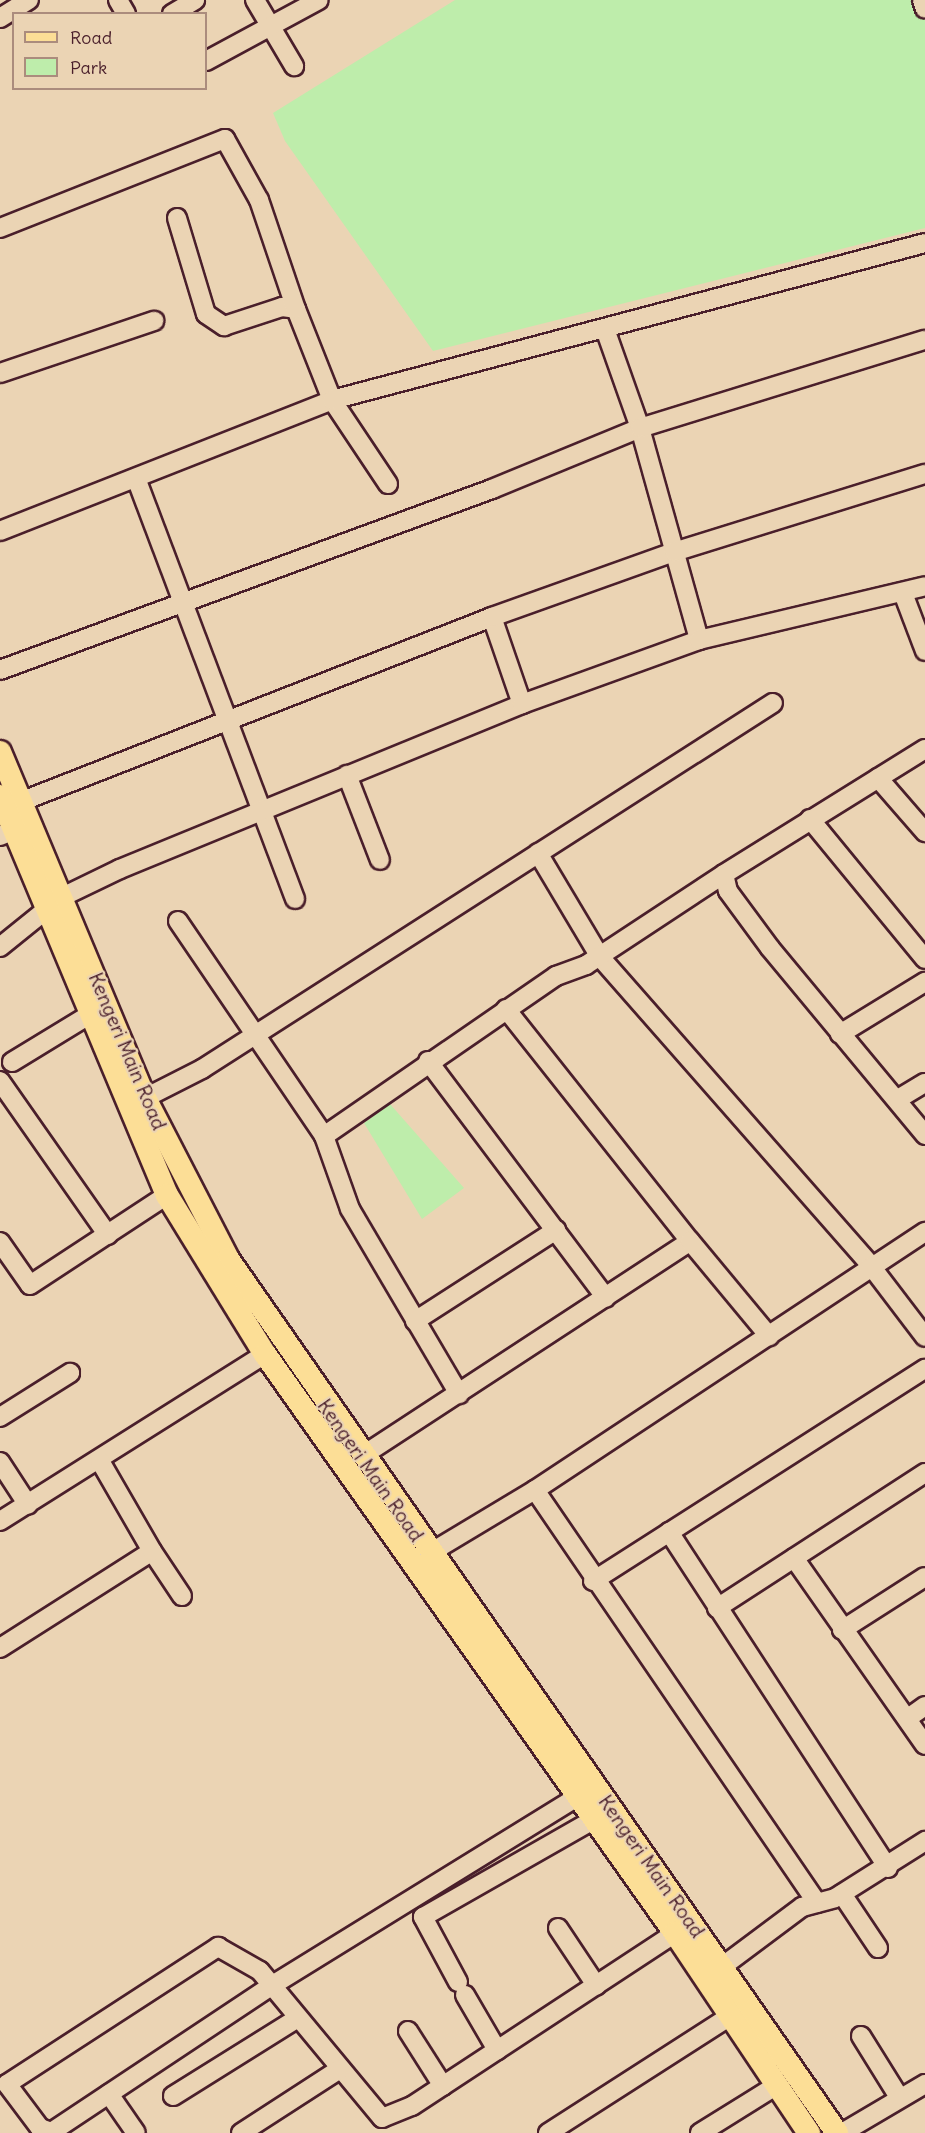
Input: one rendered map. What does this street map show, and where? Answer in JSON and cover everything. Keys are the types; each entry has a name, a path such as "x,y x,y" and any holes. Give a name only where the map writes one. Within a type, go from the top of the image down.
{"main road":[{"name":"Kengeri Main Road","path":"0,752 10,799 54,903 145,1098 228,1259 362,1456 420,1559 577,1797 675,1933 729,2017 809,2133"},
{"name":"Kengeri Main Road","path":"10,799 7,833 54,903 89,1015 167,1195 265,1354 723,1966 837,2133"}],"street":[{"path":"175,12 195,0"},
{"path":"255,0 294,66"},
{"path":"207,60 319,0"},
{"path":"922,0 925,9"},
{"path":"0,18 24,6"},
{"path":"0,228 225,139 259,200 296,309 332,400 388,484"},
{"path":"177,219 212,322 224,326 282,307 296,309"},
{"path":"0,531 332,400 925,243"},
{"path":"0,373 154,321"},
{"path":"605,329 640,428 699,640"},
{"path":"0,670 640,428 925,340"},
{"path":"10,799 492,617 674,552 925,474"},
{"path":"136,477 295,900"},
{"path":"0,947 54,903 260,811 522,704 699,640 925,586"},
{"path":"903,593 925,651"},
{"path":"492,617 522,704"},
{"path":"145,1098 252,1035 773,703"},
{"path":"324,1136 428,1060 556,976 600,957 724,874 925,749"},
{"path":"347,775 380,861"},
{"path":"878,777 925,832"},
{"path":"810,819 925,959"},
{"path":"538,853 600,957 871,1266 925,1337"},
{"path":"724,874 728,891 840,1034 898,1099 925,1135"},
{"path":"178,921 252,1035 324,1136 350,1209 459,1394"},
{"path":"840,1034 925,982"},
{"path":"506,1009 690,1241 769,1336"},
{"path":"12,1062 89,1015"},
{"path":"428,1060 606,1298"},
{"path":"0,1082 108,1235"},
{"path":"898,1099 925,1083"},
{"path":"0,1242 30,1285 167,1195"},
{"path":"415,1321 556,1230"},
{"path":"420,1559 534,1490 925,1232"},
{"path":"362,1456 690,1241"},
{"path":"0,1521 100,1461 265,1354"},
{"path":"593,1581 925,1369"},
{"path":"0,1417 70,1373"},
{"path":"0,1461 28,1505"},
{"path":"100,1461 152,1551 182,1596"},
{"path":"717,1608 925,1473"},
{"path":"534,1490 593,1581 816,1903"},
{"path":"669,1532 888,1868"},
{"path":"0,1648 152,1551"},
{"path":"794,1558 842,1630 925,1744"},
{"path":"842,1630 925,1576"},
{"path":"908,1718 925,1706"},
{"path":"577,1797 271,1986 53,2132 40,2128 7,2084 218,1947 240,1955 271,1986 382,2118 443,2086 675,1933"},
{"path":"497,2050 423,1917 594,1820"},
{"path":"723,1966 802,1907 842,1894 888,1868 925,1841"},
{"path":"842,1894 878,1948"},
{"path":"558,1928 596,1985"},
{"path":"548,2133 729,2017"},
{"path":"174,2096 298,2018"},
{"path":"408,2031 443,2086"},
{"path":"861,2036 899,2097"},
{"path":"241,2133 340,2069"},
{"path":"842,2133 899,2097 925,2084"},
{"path":"700,2133 777,2085"},
{"path":"109,2094 136,2133"}],"green space":[{"path":"455,0 925,0 925,228 433,351 285,141 273,113"},
{"path":"390,1104 464,1188 422,1219 364,1123"}]}
